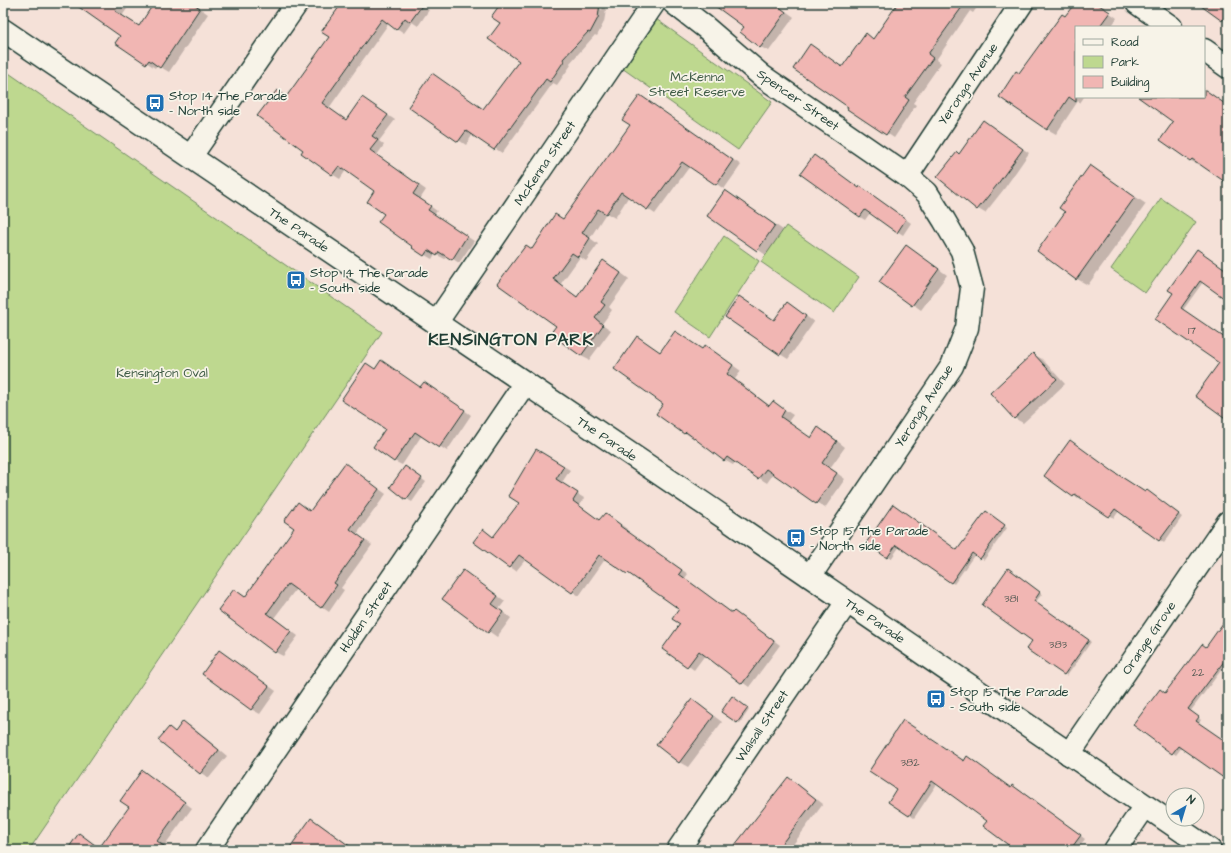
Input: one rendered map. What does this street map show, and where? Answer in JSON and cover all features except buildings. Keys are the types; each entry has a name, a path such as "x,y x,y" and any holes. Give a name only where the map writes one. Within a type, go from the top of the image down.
{"street":[{"path":"191,156 297,3"},
{"name":"McKenna Street","path":"436,323 654,3"},
{"name":"Spencer Street","path":"674,3 705,27 762,76 907,176"},
{"name":"Yeronga Avenue","path":"810,576 952,366 967,328 972,288 962,251 927,193 907,176 1022,3"},
{"path":"1136,3 1170,26"},
{"name":"The Parade","path":"3,30 810,576 1210,850"},
{"path":"1205,51 1228,67"},
{"name":"Holden Street","path":"207,850 525,383"},
{"name":"Orange Grove","path":"1069,754 1228,522"},
{"name":"Walsall Street","path":"678,850 847,602"},
{"path":"1115,850 1145,806"}],"green space":[{"name":"McKenna Street Reserve","path":"656,19 772,102 738,150 622,68"},
{"name":"Kensington Oval","path":"3,69 382,332 29,850 3,850"},
{"path":"1161,198 1196,222 1145,293 1111,269"},
{"path":"786,226 859,277 834,313 761,262"},
{"path":"724,236 759,261 710,337 674,312"}],"place":[{"name":"Stop 14 The Parade - North side","path":"155,103"},
{"name":"Stop 14 The Parade - South side","path":"296,280"},
{"name":"Stop 15 The Parade - North side","path":"796,538"},
{"name":"Stop 15 The Parade - South side","path":"936,699"}],"district":[{"name":"KENSINGTON PARK","path":"511,340"}]}
